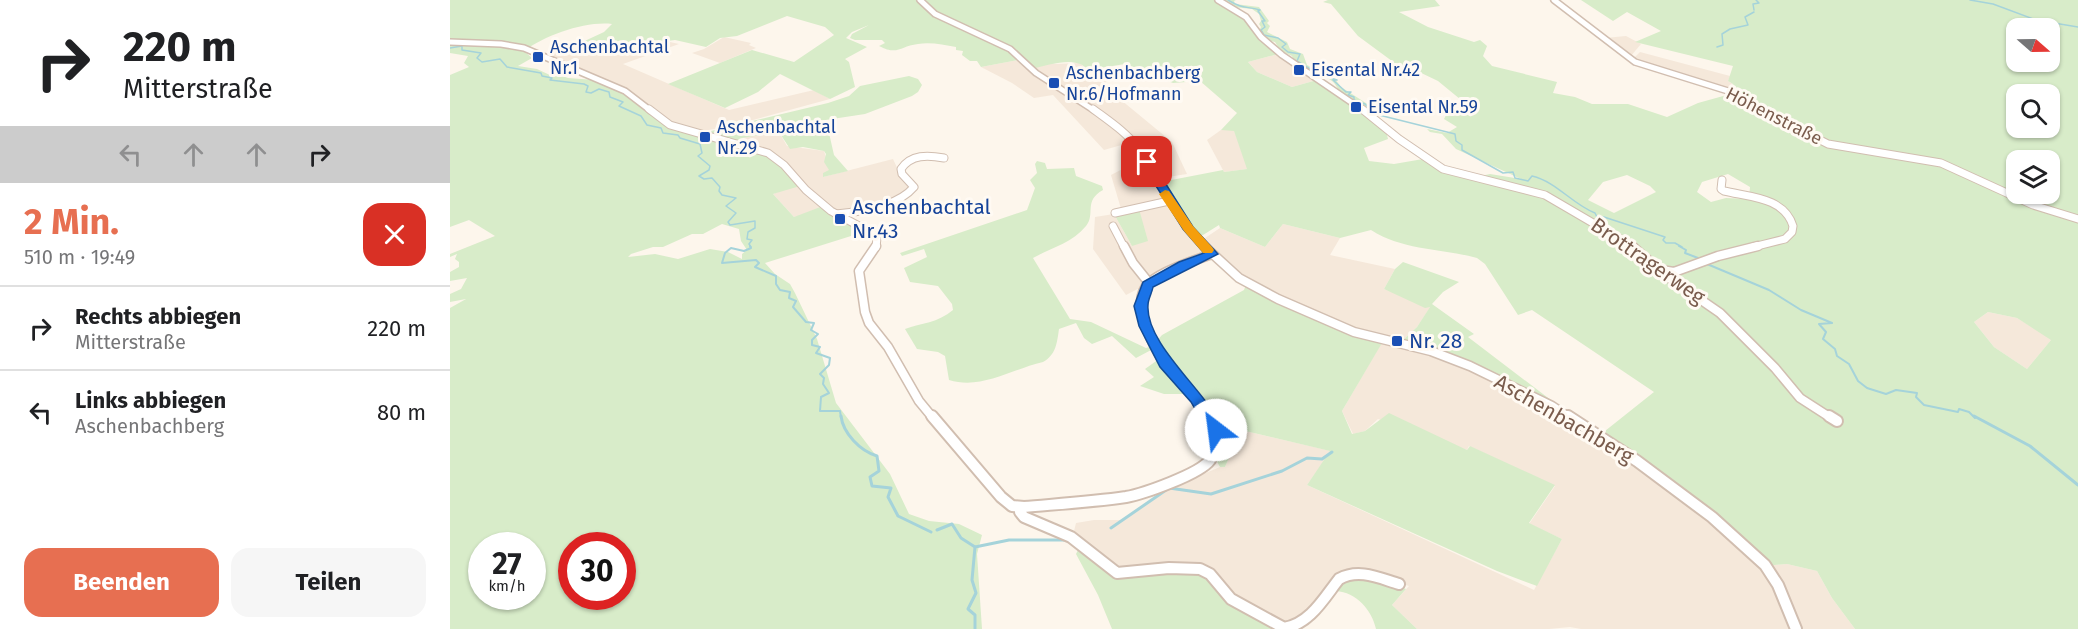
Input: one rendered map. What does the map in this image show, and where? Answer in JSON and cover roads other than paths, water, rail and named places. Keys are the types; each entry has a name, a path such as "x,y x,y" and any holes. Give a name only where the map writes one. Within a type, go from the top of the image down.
{"street":[{"name":"Aschenbachberg","path":"920,0 935,14 1013,51 1036,73 1119,128 1140,150 1169,201 1195,237 1239,278 1278,299 1360,334 1431,351 1470,366 1546,403 1619,450 1712,518 1765,565 1778,585 1796,629"},
{"name":"Brottragerweg","path":"1218,0 1246,16 1261,38 1282,55 1368,113 1419,154 1443,169 1537,193 1554,200 1623,239 1658,268 1720,313 1775,368 1800,399 1837,421"},
{"name":"Höhenstraße","path":"1554,0 1635,62 1728,91 1780,121 1828,144 1941,163 2033,205 2078,219"},
{"path":"450,42 524,48 625,92 670,125 768,153 784,165 806,190 836,214 868,230 877,238 876,248 859,271 865,312 869,323 888,347 919,401 1001,497 1016,506 1024,517 1071,537 1117,573 1169,568 1200,569 1210,574 1231,599 1284,628 1293,628 1306,622 1339,579 1346,574 1359,573 1399,584"},
{"path":"836,214 861,212 907,194 914,187 902,174 901,168 904,164 924,155 944,158"},
{"path":"1658,268 1674,272 1718,256 1785,239 1791,233 1793,225 1784,209 1722,190 1722,180"},
{"path":"1118,204 1119,212 1169,201"},
{"path":"1113,226 1133,263 1149,283"},
{"path":"1016,506 1135,496 1187,475 1211,459 1217,436 1211,418 1165,363 1146,326 1141,306 1143,292 1149,283 1183,265 1212,254"}],"waterway":[{"path":"1228,0 1241,6 1260,10 1258,11 1265,21 1262,21 1265,27 1261,30 1264,35 1278,38 1286,44 1282,47 1288,52 1300,54 1297,61 1318,74 1337,80 1333,80 1346,92 1351,92 1348,95 1354,97 1354,100 1365,104 1375,114 1455,134 1456,141 1462,145 1462,150 1503,173 1513,172 1515,178 1528,181 1532,176 1541,179 1595,213 1597,217 1604,217 1665,237 1663,240 1666,243 1675,243 1682,247"},
{"path":"1754,10 1753,4 1759,3 1756,0"},
{"path":"1970,0 1993,4 2036,20 2078,27"},
{"path":"1717,47 1723,45 1722,34 1730,29 1748,25 1745,17 1754,12"},
{"path":"450,48 462,46 462,50 481,53 477,58 482,62 500,59 507,67 541,73 542,76 552,78 550,80 584,84 588,86 586,92 591,93 599,89 609,92 610,97 623,102 619,106 641,116 647,125 661,128 663,133 678,135 680,138 700,144 702,153 698,156 710,166 709,170 699,176 704,179 712,178 720,187 719,191 722,195 736,198 726,206 736,213 728,222 730,225 755,221 755,228 748,232 747,239 752,240 749,244 751,247"},
{"path":"750,246 751,248 744,251 731,248 725,253 722,263 756,260 759,263 755,267 776,276 776,284 780,290 790,292 789,298 796,301 793,307 806,322 814,323 811,330 818,334 812,340 812,345 820,347 816,353 830,358 829,365 820,374 824,378 823,384 829,393 821,397 820,411 840,411 841,418"},
{"path":"1679,246 1686,250 1685,253 1698,258"},
{"path":"1707,264 1769,290 1801,310 1832,323 1819,324 1826,332 1823,339 1835,349 1837,356 1849,364 1858,381 1867,388 1886,394 1896,390 1917,393 1916,397 1924,405 1958,412 1959,409 1969,412 1975,418"},
{"path":"841,416 845,429 853,440 864,450 877,456 879,471 870,477 872,486 891,488 888,497 898,516 931,532"},
{"path":"1974,416 2030,446 2078,485"},
{"path":"1111,528 1169,488 1211,494 1282,471 1307,458 1322,459 1332,452"},
{"path":"937,530 952,524 961,538 975,547"},
{"path":"975,547 1009,540 1064,540"},
{"path":"975,547 972,580 976,593 968,609 975,615 975,629"}],"place":[{"name":"Aschenbachtal Nr.1","path":"538,57"},
{"name":"Eisental Nr.42","path":"1299,70"},
{"name":"Aschenbachberg Nr.6/Hofmann","path":"1054,83"},
{"name":"Eisental Nr.59","path":"1356,107"},
{"name":"Aschenbachtal Nr.29","path":"705,137"},
{"name":"Aschenbachtal Nr.43","path":"840,219"},
{"name":"Nr. 28","path":"1397,341"}]}
